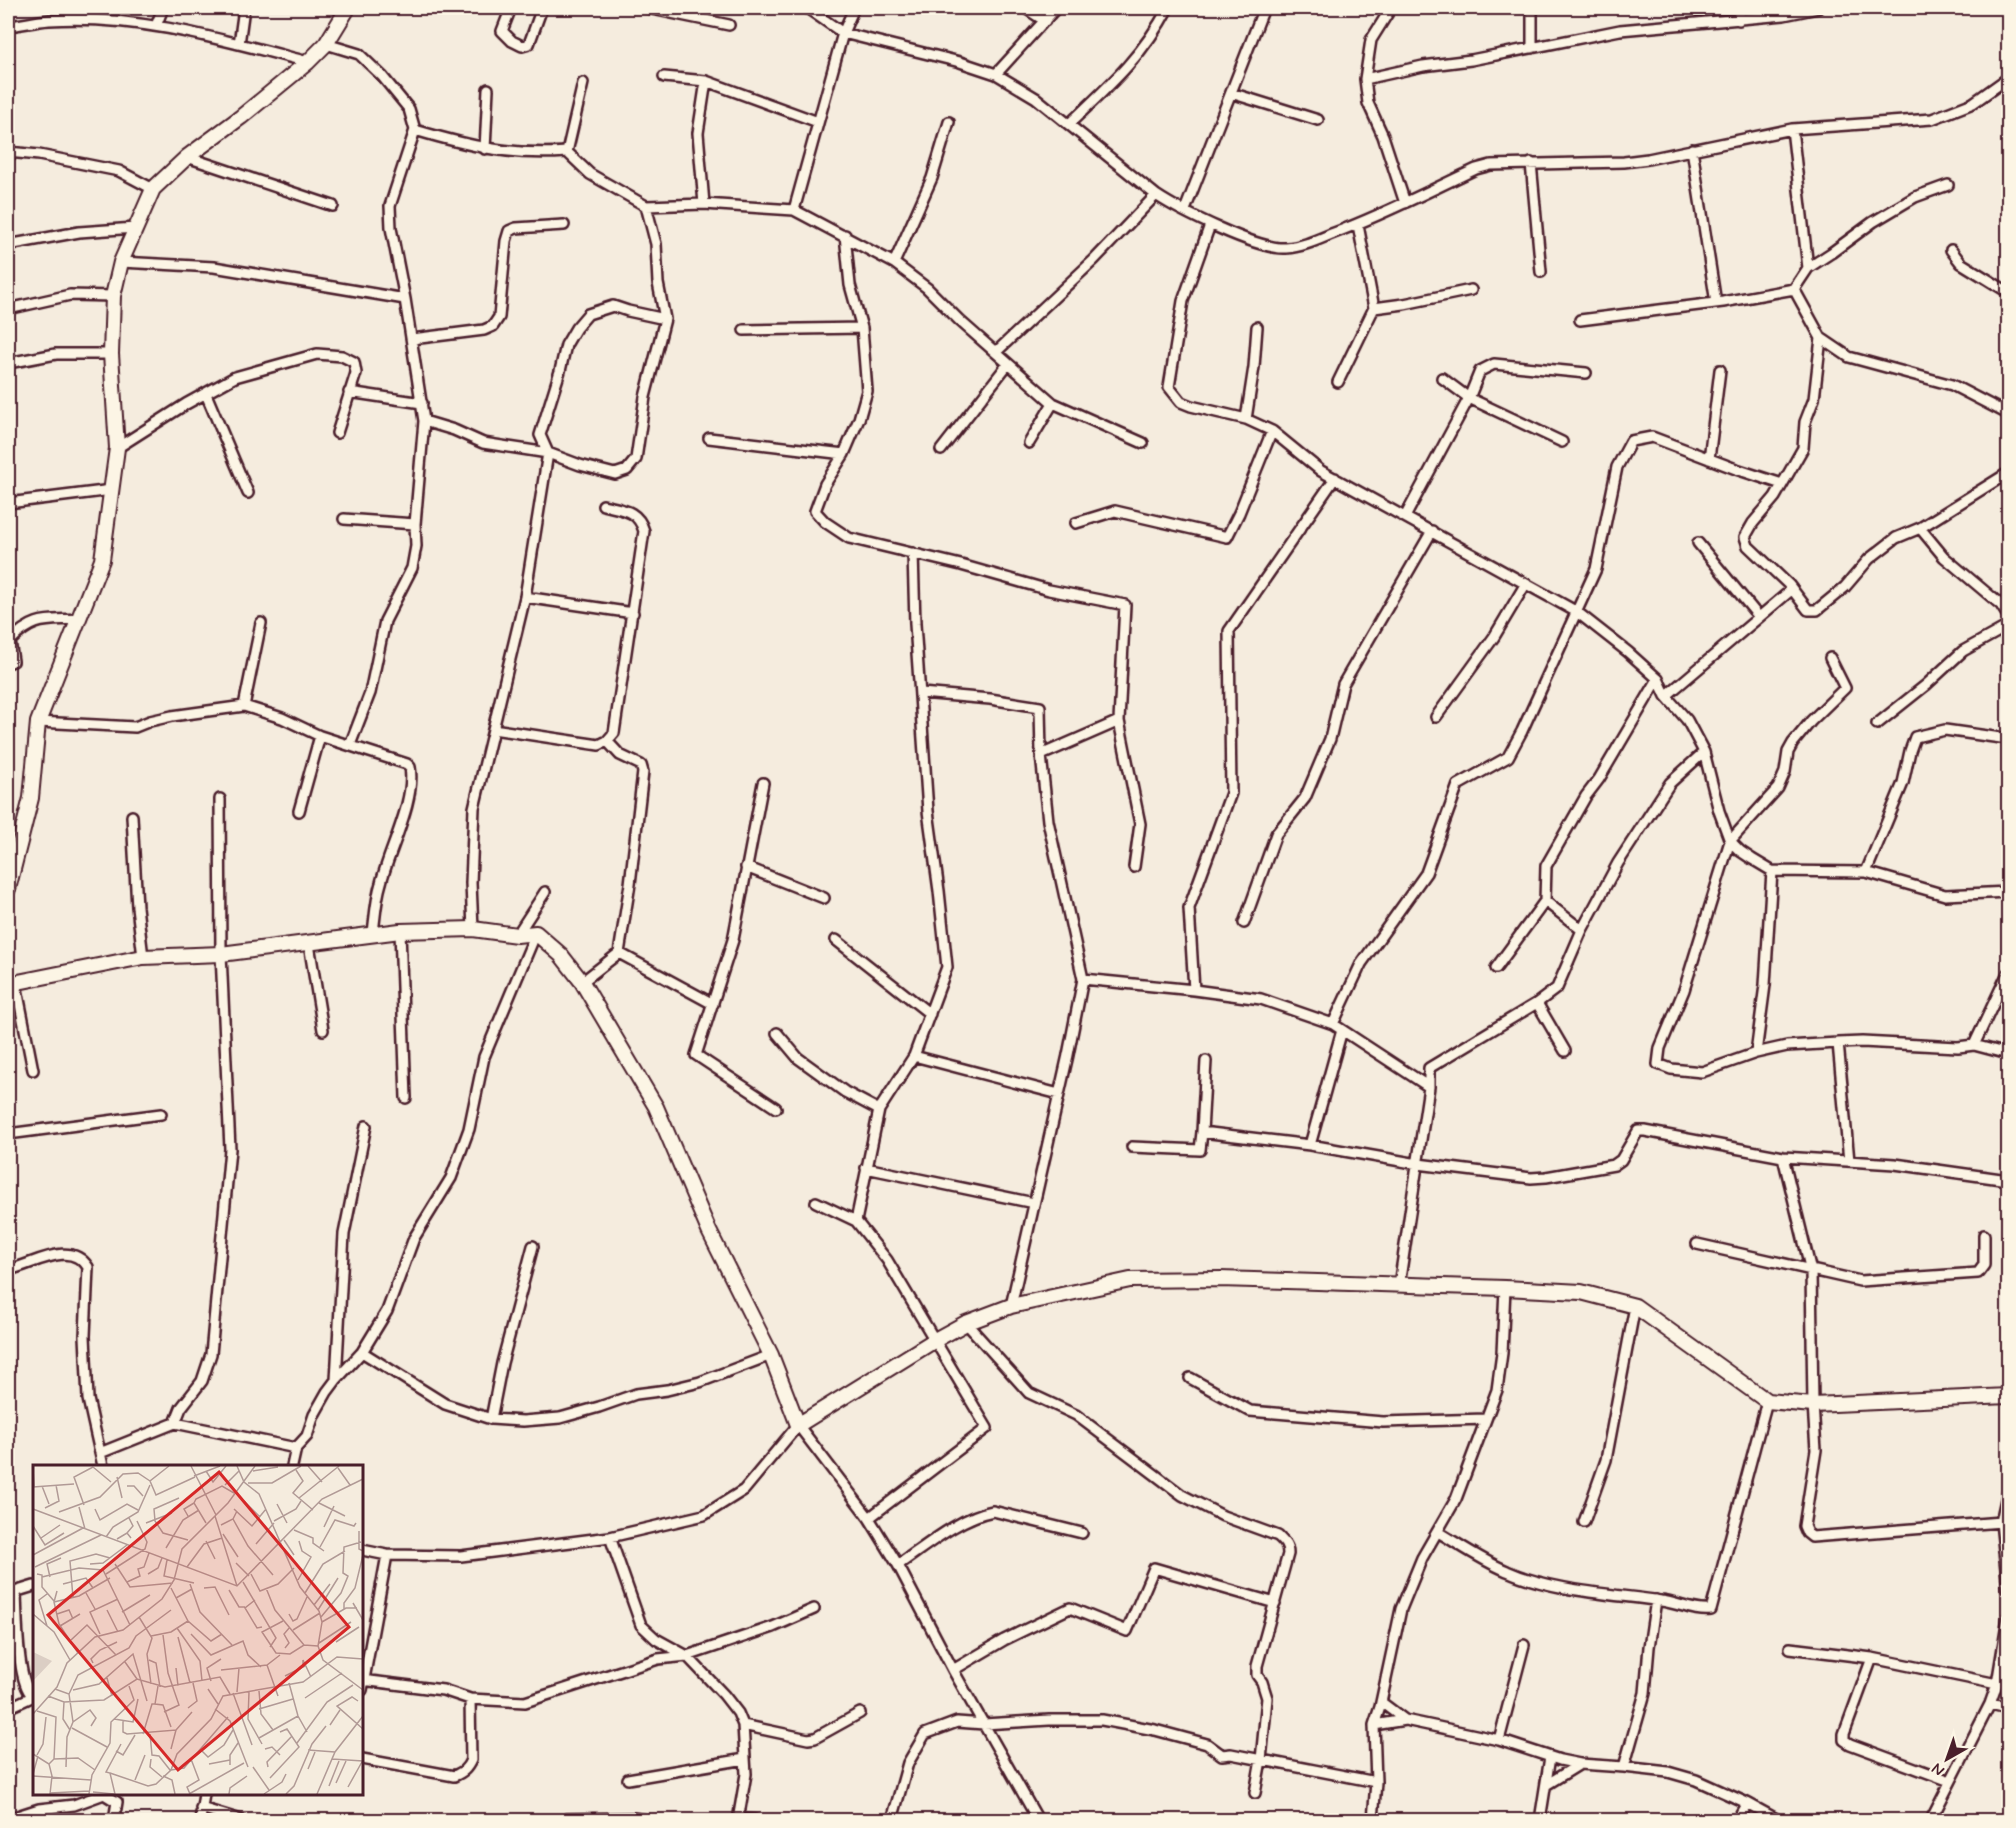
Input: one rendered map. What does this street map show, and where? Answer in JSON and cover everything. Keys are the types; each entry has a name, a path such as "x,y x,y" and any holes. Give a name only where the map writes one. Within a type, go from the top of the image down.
{"street":[{"path":"156,26 163,8"},
{"path":"239,44 244,8"},
{"path":"8,889 31,798 38,722 102,561 117,448 111,354 113,296 121,262 153,189 186,157 241,117 308,62 326,44 348,8"},
{"path":"511,8 502,31 512,41 522,46 529,44 542,8"},
{"path":"647,8 729,25"},
{"path":"807,8 843,33 960,62 996,74 1036,98 1156,195 1176,208 1185,210 1210,225 1274,248 1303,245 1358,225 1476,169 1491,165 1624,162 1792,129 1932,119 1973,103 2008,78"},
{"path":"794,210 843,33 854,8"},
{"path":"1025,8 1045,21"},
{"path":"996,74 1056,8"},
{"path":"1069,124 1141,52 1156,31 1168,8"},
{"path":"1185,210 1264,8"},
{"path":"1391,8 1371,40 1365,79 1368,103 1383,136 1405,203"},
{"path":"1532,8 1532,48"},
{"path":"1739,8 1739,20"},
{"path":"1365,79 1423,66 1471,60 1620,30 1739,20 1784,15 1818,8"},
{"path":"8,26 48,20 112,21 156,26 308,62"},
{"path":"326,44 359,54 375,69 409,109 415,130 390,206 391,228 412,339 424,421 416,546 412,568 386,621 370,693 350,745"},
{"path":"664,77 706,81 818,122"},
{"path":"704,204 698,133 706,81"},
{"path":"567,152 583,83"},
{"path":"485,149 488,89"},
{"path":"1231,93 1318,120"},
{"path":"894,263 933,178 949,122"},
{"path":"1792,129 1808,268"},
{"path":"415,130 485,149 534,154 567,152 590,174 646,206 704,204 794,210 894,263 927,288 960,321 1053,402 1143,443"},
{"path":"1692,149 1716,303"},
{"path":"8,152 39,155 119,171 153,189"},
{"path":"186,157 333,206"},
{"path":"1531,163 1541,272"},
{"path":"1580,320 1716,303 1794,289 1808,268 1873,222 1906,202 1948,185"},
{"path":"996,352 1094,260 1156,195"},
{"path":"424,421 454,430 483,443 548,453 580,465 615,474 627,470 636,459 645,397 665,319 658,283 656,244 646,206"},
{"path":"412,339 484,330 493,326 499,317 506,241 509,231 516,228 564,225"},
{"path":"1210,225 1184,301 1169,387 1181,402 1246,419 1272,431 1321,471 1577,612 1628,652 1658,679 1666,696 1687,720 1704,752 1719,810 1730,841 1740,851 1772,871 1866,873 1945,895 2008,892"},
{"path":"1338,382 1374,308 1358,225"},
{"path":"8,245 79,232 135,228"},
{"path":"845,235 850,285 862,328 867,391 859,419 844,454 825,484 815,511 825,522 849,538 1049,590 1125,605 1119,722 1140,824 1134,867"},
{"path":"1951,250 1961,263 2008,292"},
{"path":"121,262 214,267 405,299"},
{"path":"1794,289 1821,338 1849,357 1952,385 2008,410"},
{"path":"1374,308 1471,290"},
{"path":"8,309 70,295 113,296"},
{"path":"473,929 471,883 474,808 525,597 548,453 540,435 566,345 588,314 613,306 665,319"},
{"path":"1246,419 1257,327"},
{"path":"744,330 862,328"},
{"path":"1821,338 1814,399 1805,422 1803,448 1775,497 1753,523 1745,537 1748,546 1789,585 1808,610 1817,610 1845,587 1869,559 1896,538 1920,528 2008,473"},
{"path":"8,363 56,354 111,354"},
{"path":"117,448 235,377 316,354 342,356 354,362 356,373 337,433"},
{"path":"941,450 1008,364"},
{"path":"1405,517 1469,398 1480,371 1494,364 1586,373"},
{"path":"1709,459 1720,370"},
{"path":"1442,378 1469,398 1562,442"},
{"path":"349,392 422,403"},
{"path":"206,394 248,493"},
{"path":"1029,443 1053,402"},
{"path":"1076,523 1115,512 1227,537 1272,431"},
{"path":"1333,1024 1361,964 1426,873 1458,785 1508,757 1554,664 1596,569 1617,467 1631,441 1652,437 1782,484"},
{"path":"709,438 844,454"},
{"path":"1194,990 1189,908 1231,792 1229,631 1335,478"},
{"path":"8,503 112,490"},
{"path":"493,729 599,744 607,741 614,733 644,531 641,519 631,512 603,505"},
{"path":"344,519 416,524"},
{"path":"1920,528 1944,557 2001,605 2008,616"},
{"path":"1244,923 1276,834 1305,798 1330,739 1343,684 1432,531"},
{"path":"1698,543 1759,616"},
{"path":"856,1221 879,1110 914,1056 947,967 928,812 915,624 913,553"},
{"path":"1436,717 1494,637 1525,585"},
{"path":"1666,696 1759,616 1787,595 1790,591 1789,585"},
{"path":"525,597 633,613"},
{"path":"8,663 13,661 10,641 27,626 36,622 79,619"},
{"path":"244,706 261,623"},
{"path":"1877,724 1926,685 1963,651 2008,626"},
{"path":"1830,658 1845,688 1811,721 1793,743 1788,752 1785,772 1778,788 1730,841 1684,990 1660,1048 1658,1064 1671,1069 1702,1072 1756,1053 1787,1046 1862,1042 1958,1047 1974,1045 2008,1054"},
{"path":"1496,968 1545,901 1546,866 1658,679"},
{"path":"921,693 1040,706 1041,755 1048,822 1083,979 1011,1306"},
{"path":"38,722 135,727 172,716 244,706 282,718 320,736 407,764 412,774 406,807 380,884 373,933"},
{"path":"1041,755 1119,722"},
{"path":"1866,873 1903,783 1915,737 1945,730 2008,739"},
{"path":"298,811 320,736"},
{"path":"582,982 619,953 630,884 643,772 641,765 620,755 607,741"},
{"path":"1399,1285 1429,1087 1429,1068 1537,1003 1557,988 1582,930 1618,864 1670,783 1704,752"},
{"path":"763,783 733,940 696,1055 776,1108"},
{"path":"175,1423 181,1408 202,1381 211,1354 230,1149 221,954 220,799"},
{"path":"132,816 137,907 143,957"},
{"path":"746,867 824,898"},
{"path":"1756,1053 1765,985 1772,871"},
{"path":"517,935 545,892"},
{"path":"1545,901 1582,930"},
{"path":"33,1070 12,984 143,957 221,954 309,944 373,933 473,929 517,935 536,933 561,955 582,982 656,1107 709,1231 771,1355 798,1425 869,1518 898,1565 953,1670 1038,1821"},
{"path":"400,931 406,1098"},
{"path":"292,1465 296,1448 307,1436 314,1415 336,1380 362,1352 387,1311 414,1239 451,1179 469,1130 484,1057 536,933"},
{"path":"837,940 930,1014"},
{"path":"309,944 323,1030"},
{"path":"619,953 713,1004"},
{"path":"1974,1045 2008,973"},
{"path":"1083,979 1261,999 1333,1024 1429,1087"},
{"path":"1537,1003 1565,1051"},
{"path":"1310,1146 1342,1030"},
{"path":"777,1033 798,1058 845,1092 879,1110"},
{"path":"1839,1043 1850,1161"},
{"path":"914,1056 1059,1094"},
{"path":"1132,1147 1200,1150 1206,1061"},
{"path":"8,1134 161,1114"},
{"path":"336,1380 344,1234 366,1126"},
{"path":"1202,1132 1310,1146 1488,1174 1546,1177 1614,1165 1621,1160 1638,1131 1645,1131 1783,1156 1947,1170 2008,1180"},
{"path":"1783,1156 1811,1272 1816,1450 1804,1526 1807,1533 1812,1537 2001,1522"},
{"path":"866,1168 1034,1203"},
{"path":"816,1202 856,1221 886,1260 987,1428 869,1518"},
{"path":"1697,1244 1811,1272 1860,1281 1978,1273 1984,1265 1984,1235"},
{"path":"491,1419 502,1363 533,1246"},
{"path":"8,1270 42,1257 74,1254 82,1258 88,1267 85,1336 88,1399 103,1465"},
{"path":"363,1550 387,1555 461,1556 610,1537 704,1515 725,1504 744,1490 798,1425 935,1340 966,1323 1011,1306 1130,1280 1220,1279 1581,1292 1635,1306 1767,1401 1813,1405 2008,1396"},
{"path":"1373,1821 1376,1782 1374,1725 1401,1609 1422,1558 1456,1499 1497,1390 1502,1353 1505,1288"},
{"path":"1584,1522 1606,1460 1635,1306"},
{"path":"966,1323 1029,1393 1077,1415 1182,1495 1223,1516 1278,1536 1285,1542 1288,1554 1257,1666 1257,1675 1267,1698 1261,1760 1255,1792"},
{"path":"362,1352 445,1404 491,1419 523,1421 560,1418 636,1394 700,1382 771,1355"},
{"path":"1190,1378 1250,1411 1383,1422 1486,1419"},
{"path":"1438,1532 1498,1568 1518,1576 1615,1596 1656,1600 1703,1611 1711,1610 1767,1401"},
{"path":"100,1453 175,1423 296,1448"},
{"path":"2008,1490 2001,1522 2008,1589"},
{"path":"898,1565 940,1536 980,1513 993,1511 1082,1533"},
{"path":"610,1537 641,1624 656,1639 687,1656 738,1713 743,1725 746,1774 738,1820 754,1821"},
{"path":"363,1680 387,1555"},
{"path":"953,1670 1004,1640 1071,1608 1127,1631 1154,1568 1275,1603"},
{"path":"33,1586 11,1593 22,1674 26,1688 33,1694"},
{"path":"1624,1767 1645,1693 1656,1600"},
{"path":"363,1685 443,1690 470,1700 525,1702 658,1659 687,1656 773,1627 814,1609"},
{"path":"1931,1821 1990,1704 1997,1684 2008,1617"},
{"path":"1499,1740 1524,1645"},
{"path":"1790,1648 1872,1658 1997,1684"},
{"path":"1872,1658 1844,1734 1844,1740 1950,1781"},
{"path":"8,1708 33,1696"},
{"path":"363,1759 454,1776 461,1773 471,1760 470,1700"},
{"path":"1381,1702 1405,1720"},
{"path":"1990,1704 2008,1708"},
{"path":"743,1725 808,1739 816,1738 860,1713"},
{"path":"892,1821 908,1763 926,1734 957,1722 984,1724 1102,1720 1155,1730 1207,1744 1222,1755 1230,1754 1376,1782"},
{"path":"1374,1725 1405,1720 1499,1740 1550,1757 1580,1764 1668,1772 1696,1780 1747,1803 1778,1821"},
{"path":"1540,1821 1550,1757"},
{"path":"628,1779 745,1759"},
{"path":"1546,1785 1580,1764"},
{"path":"8,1819 39,1809 74,1805 101,1795"},
{"path":"106,1795 117,1802 114,1821"},
{"path":"200,1821 204,1795"},
{"path":"1737,1821 1747,1803"},
{"path":"201,1808 241,1821"},
{"path":"567,1819 622,1818 645,1821"}]}
